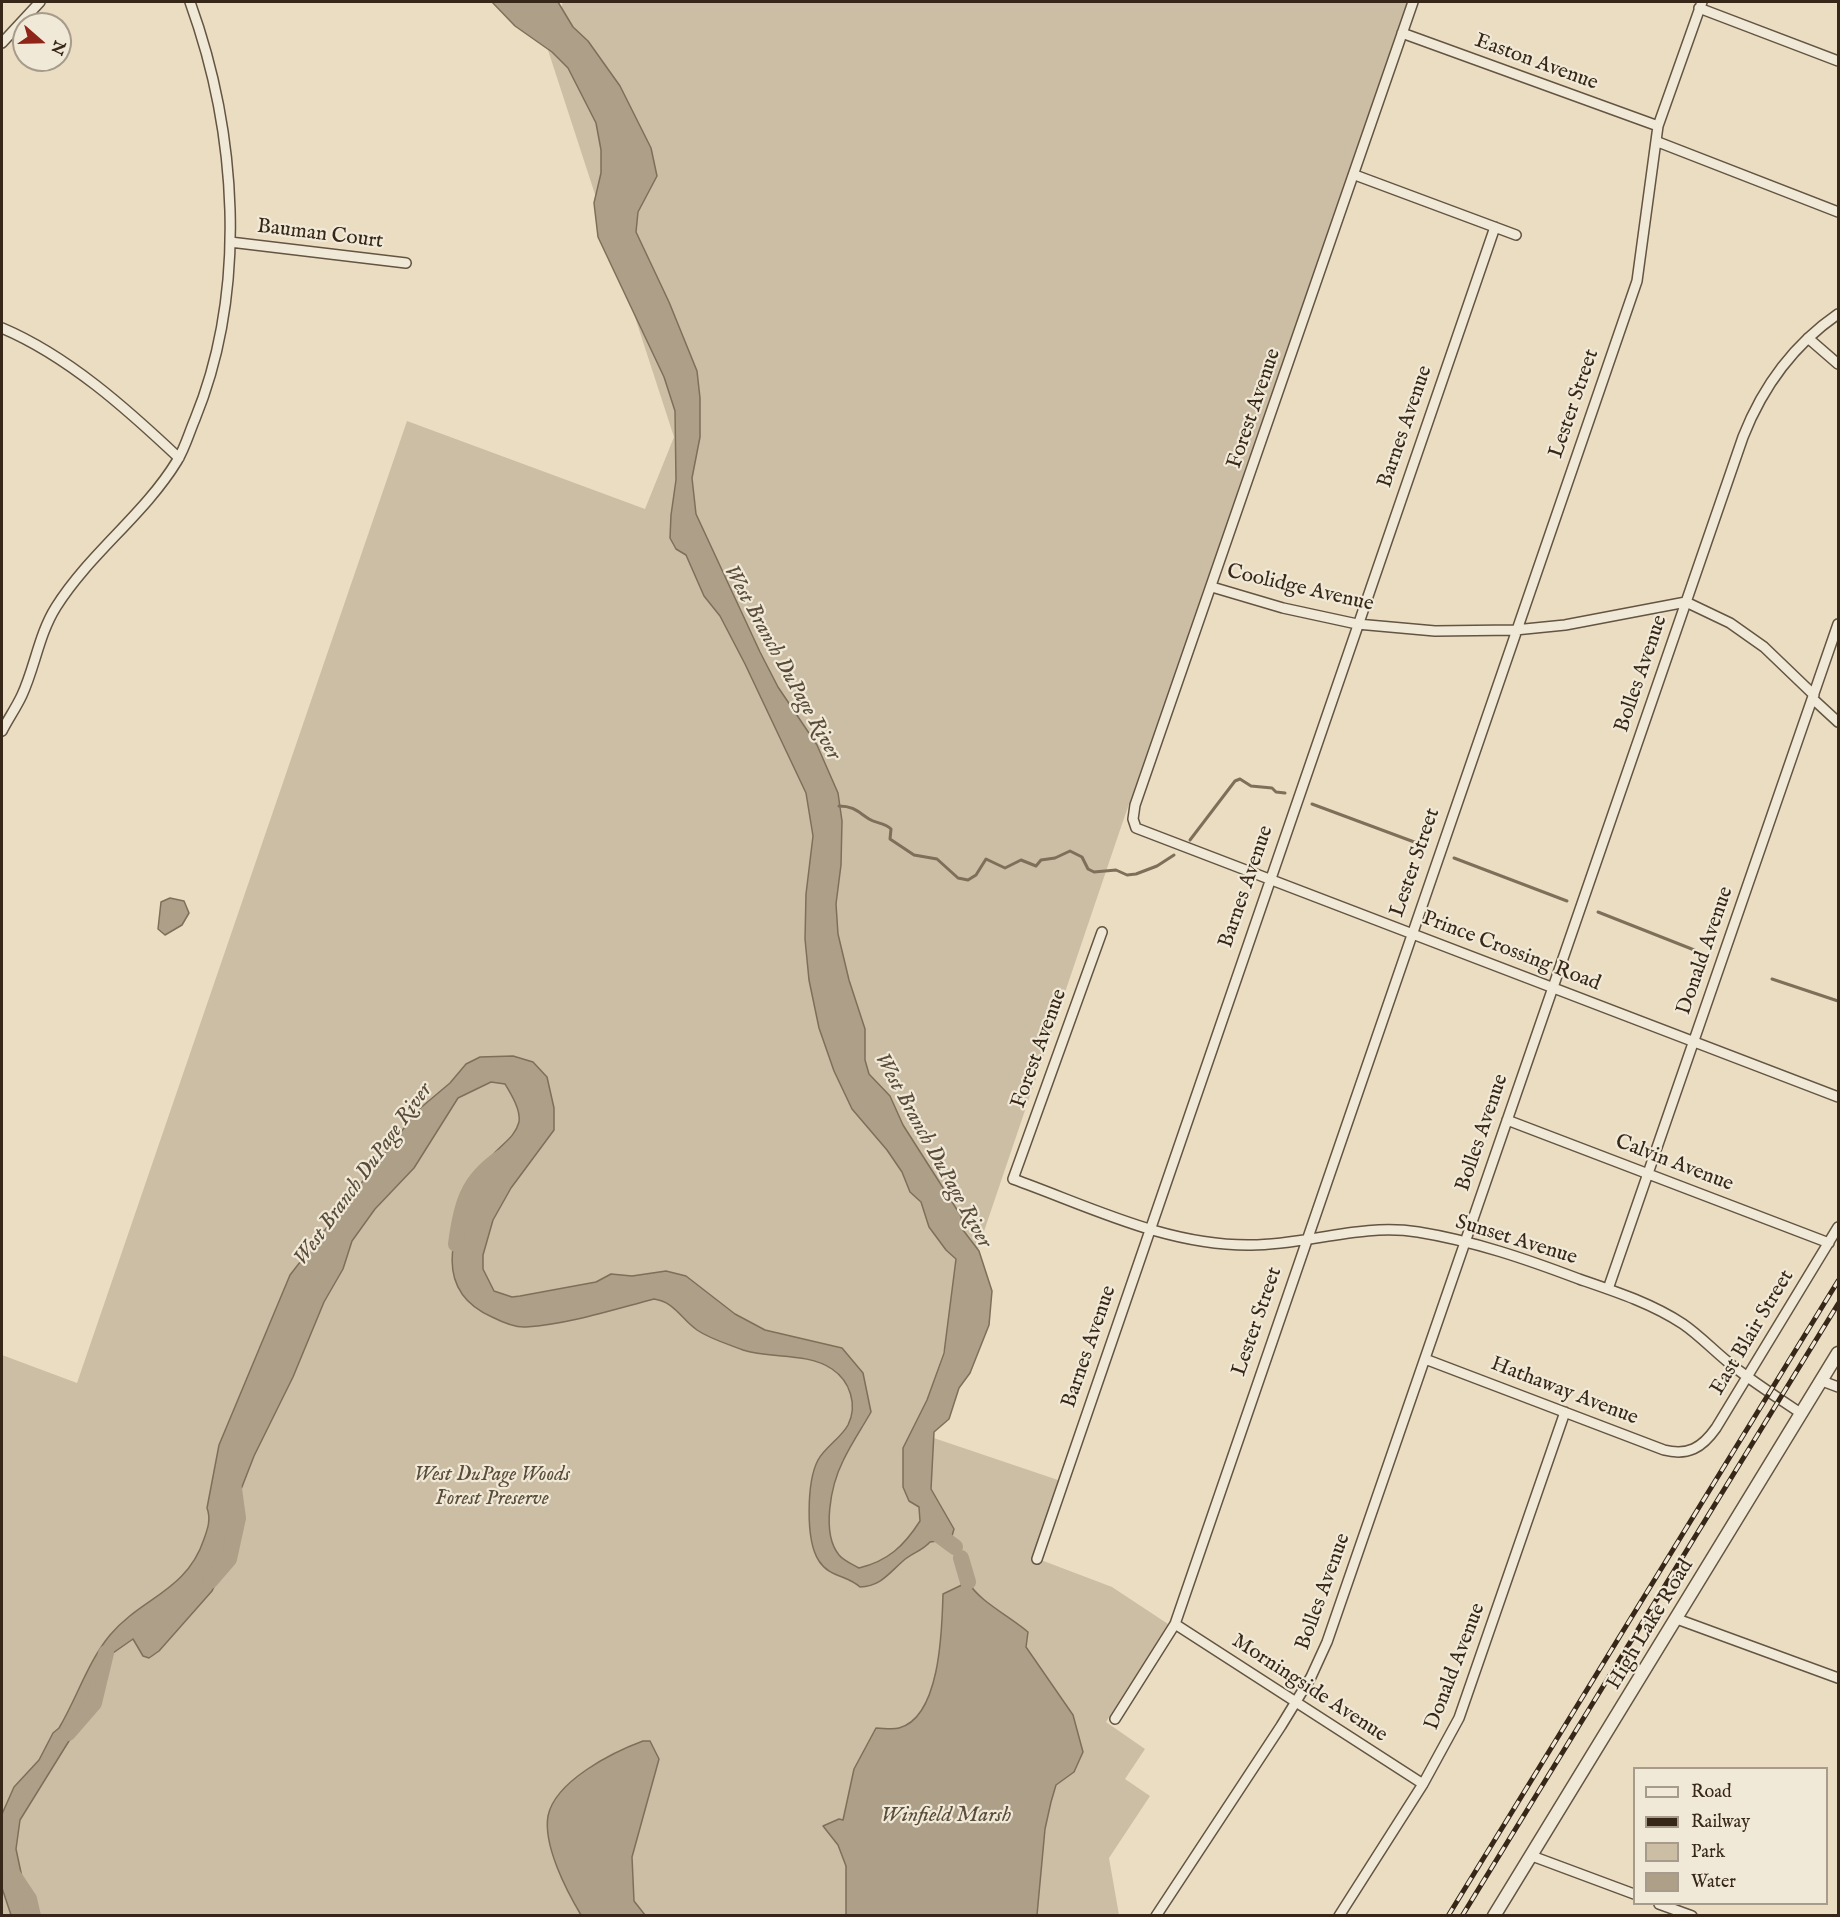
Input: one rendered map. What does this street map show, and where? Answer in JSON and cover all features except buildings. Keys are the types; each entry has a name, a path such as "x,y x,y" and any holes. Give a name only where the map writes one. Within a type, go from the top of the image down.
{"street":[{"path":"2,42 40,2"},
{"path":"2,731 22,695 45,626 55,608 103,546 163,483 179,458 201,405 215,356 223,314 230,242 228,180 219,113 205,48 190,2"},
{"name":"Forest Avenue","path":"1136,828 1133,819 1135,805 1413,2"},
{"path":"1700,5 1839,61"},
{"name":"Lester Street","path":"1115,1719 1175,1624 1410,933 1637,281 1659,126 1700,5"},
{"name":"Easton Avenue","path":"1402,33 1659,126"},
{"path":"1658,142 1839,212"},
{"path":"1355,175 1516,235"},
{"name":"Barnes Avenue","path":"1037,1559 1495,227"},
{"name":"Bauman Court","path":"230,242 406,263"},
{"name":"Bolles Avenue","path":"1156,1916 1311,1677 1329,1634 1751,417 1775,374 1805,340 1839,314"},
{"path":"2,328 47,351 147,428 179,458"},
{"path":"1805,340 1839,364"},
{"name":"Coolidge Avenue","path":"1212,587 1283,608 1357,624 1436,631 1515,630 1599,620 1686,602"},
{"path":"1686,602 1730,624 1764,647 1839,722"},
{"name":"Donald Avenue","path":"1608,1289 1839,624"},
{"name":"Prince Crossing Road","path":"1136,828 1694,1042 1838,1093"},
{"name":"Forest Avenue","path":"1013,1179 1102,932"},
{"name":"Calvin Avenue","path":"1507,1120 1829,1243"},
{"name":"Sunset Avenue","path":"1013,1179 1173,1237 1224,1245 1277,1244 1360,1230 1389,1229 1465,1241 1506,1252 1655,1308 1683,1324 1747,1376 1802,1414"},
{"name":"East Blair Street","path":"1691,1451 1711,1435 1839,1227"},
{"name":"High Lake Road","path":"1494,1916 1839,1353"},
{"name":"Hathaway Avenue","path":"1425,1359 1664,1450 1683,1453 1691,1451"},
{"path":"1822,1381 1839,1387"},
{"name":"Donald Avenue","path":"1339,1916 1444,1748 1474,1680 1565,1412"},
{"path":"1677,1619 1839,1678"},
{"name":"Morningside Avenue","path":"1175,1624 1423,1784"},
{"path":"1532,1856 1633,1893"},
{"path":"1662,1905 1692,1916"}],"green space":[{"name":"West DuPage Woods Forest Preserve","path":"563,2 1407,2 1120,830 916,1432 1058,1480 1033,1557 1112,1587 1168,1624 1106,1722 1145,1749 1125,1779 1150,1796 1109,1858 1119,1915 2,1915 2,1355 77,1383 407,421 645,509 674,437 547,47"}],"water":[{"path":"492,2 558,2 573,27 588,41 620,86 651,148 657,176 638,212 636,232 669,302 697,371 700,437 692,478 696,514 760,652 778,687 817,745 838,793 842,821 841,865 836,904 838,934 849,980 865,1029 865,1060 869,1074 890,1096 903,1125 961,1216 963,1230 979,1251 992,1291 989,1325 970,1373 959,1388 949,1419 934,1432 931,1489 954,1529 952,1536 945,1540 930,1542 906,1558 884,1579 867,1586 860,1587 833,1573 819,1561 811,1539 809,1510 814,1470 818,1460 845,1430 852,1410 848,1387 838,1374 822,1364 800,1358 754,1353 719,1341 691,1326 673,1307 654,1299 574,1320 526,1327 504,1323 473,1306 461,1292 454,1277 452,1260 458,1225 479,1177 491,1157 514,1133 519,1122 517,1107 505,1084 491,1082 458,1098 414,1168 375,1209 352,1241 343,1269 324,1302 293,1377 254,1456 240,1492 222,1570 212,1591 159,1651 149,1658 143,1656 133,1639 113,1653 77,1728 20,1820 16,1849 30,1915 11,1915 2,1888 2,1814 14,1787 39,1760 53,1733 59,1728 95,1657 110,1635 122,1622 175,1582 196,1557 208,1527 207,1508 219,1445 290,1275 418,1110 450,1083 466,1064 480,1057 513,1056 533,1062 547,1077 554,1108 554,1130 511,1188 493,1220 483,1255 483,1269 494,1291 512,1297 596,1282 611,1274 632,1276 666,1271 686,1276 735,1314 765,1330 842,1348 863,1373 871,1412 846,1455 835,1483 829,1522 834,1546 841,1557 859,1568 887,1557 908,1538 920,1521 919,1507 909,1501 903,1487 903,1448 927,1400 944,1353 956,1259 946,1250 929,1227 921,1202 910,1192 902,1172 887,1150 852,1109 834,1071 819,1028 809,980 805,939 806,894 813,836 806,793 720,616 704,596 686,555 676,549 670,538 676,480 675,411 664,377 598,237 594,203 601,173 601,150 596,123 568,68 552,52 515,26"},
{"path":"170,898 184,901 189,913 182,925 165,935 158,929 161,902"},
{"name":"Winfield Marsh","path":"968,1582 987,1602 1028,1632 1026,1647 1073,1715 1083,1752 1074,1772 1056,1785 1051,1802 1045,1829 1037,1915 846,1915 846,1866 838,1845 823,1826 839,1819 843,1820 854,1769 876,1728 899,1728 913,1720 923,1707 931,1689 940,1648 943,1594"},
{"path":"643,1741 650,1741 659,1759 632,1857 634,1901 645,1915 581,1915 552,1853 547,1828 548,1816 553,1803 573,1780 616,1752"}],"waterway":[{"path":"1190,840 1235,781 1240,779 1251,786 1272,788 1276,792 1285,793"},
{"path":"1312,804 1425,846"},
{"path":"839,806 852,808 872,821 886,825 891,829 890,839 914,855 937,859 958,878 968,880 976,875 986,859 1005,868 1021,860 1036,866 1041,860 1055,858 1070,851 1082,857 1088,869 1094,872 1116,870 1127,875 1157,866 1174,855"},
{"path":"1454,858 1567,901"},
{"path":"1598,912 1707,955"},
{"path":"1772,979 1838,1001"},
{"name":"West Branch DuPage River","path":"456,1244 460,1217 473,1184 502,1157"},
{"name":"West Branch DuPage River","path":"210,1581 229,1559 238,1518 234,1489"},
{"path":"932,1530 955,1547"},
{"path":"961,1558 968,1582"},
{"name":"West Branch DuPage River","path":"68,1733 94,1703 106,1653"},
{"name":"West Branch DuPage River","path":"11,1872 29,1899 33,1916"}],"railway":[{"path":"1448,1916 1838,1281"},
{"path":"1462,1916 1838,1304"}]}
